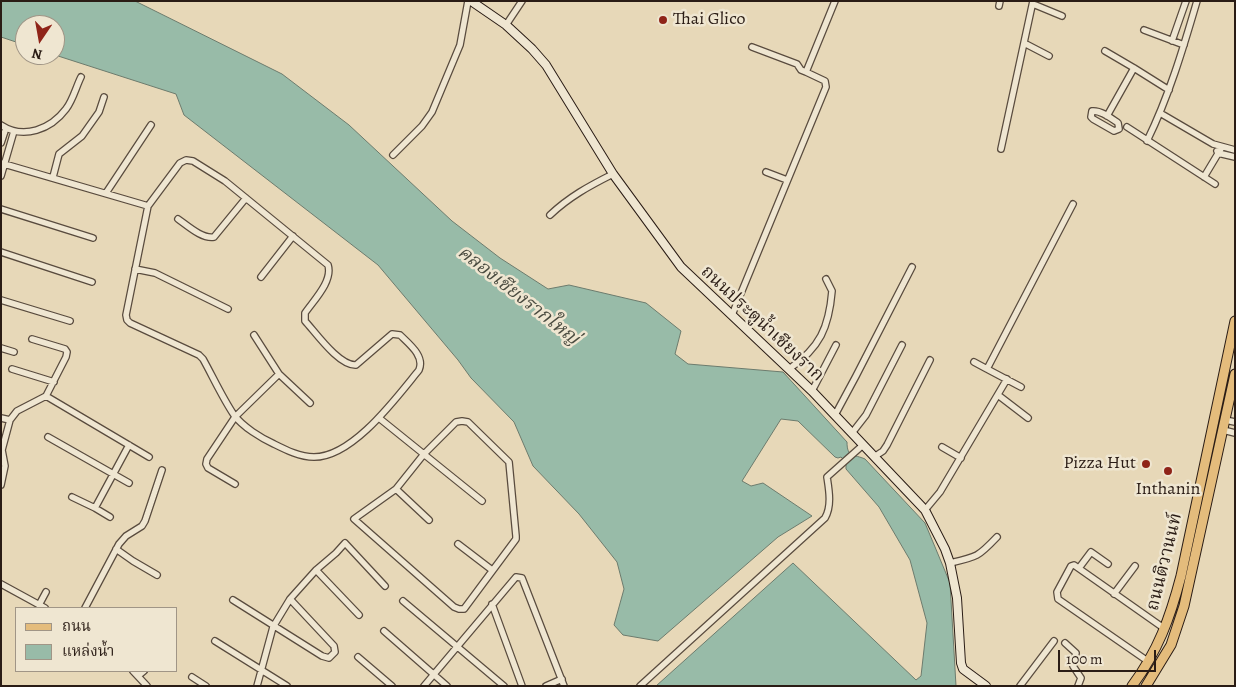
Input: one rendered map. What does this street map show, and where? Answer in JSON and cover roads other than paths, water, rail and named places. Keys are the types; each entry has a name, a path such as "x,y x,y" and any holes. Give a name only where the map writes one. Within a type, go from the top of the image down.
{"main road":[{"name":"ถนนติวานนท์","path":"1132,686 1149,662 1165,629 1181,576 1235,321"},
{"name":"ถนนติวานนท์","path":"1146,686 1167,652 1178,626 1189,585 1223,430 1230,421 1235,374"}],"street":[{"name":"ถนนประตูน้ำเชียงราก","path":"469,1 482,4 532,49 546,65 613,174 681,267 790,369 924,510 945,549 950,563 956,598 961,663 964,669 986,686"},
{"path":"393,155 422,126 432,112 460,45 469,1"},
{"path":"506,25 522,1"},
{"path":"806,72 835,1"},
{"path":"1172,41 1186,1"},
{"path":"1147,141 1169,90 1197,1"},
{"path":"1001,149 1033,3 1062,16"},
{"path":"1144,30 1184,46"},
{"path":"1024,43 1048,56"},
{"path":"732,315 826,87 825,81 801,70 797,64 752,47"},
{"path":"1105,50 1169,90"},
{"path":"1107,116 1134,68"},
{"path":"1,143 3,126 14,130 32,132 46,128 58,119 68,108 81,77"},
{"path":"52,177 59,154 82,136 99,112 104,97"},
{"path":"1094,110 1107,116 1118,123 1119,128 1117,130 1109,130 1091,117 1094,110"},
{"path":"1160,113 1213,144 1235,150"},
{"path":"109,194 151,125"},
{"path":"1127,127 1215,184"},
{"path":"1,176 3,163 14,130"},
{"path":"1213,144 1218,153"},
{"path":"1204,177 1222,147"},
{"path":"1218,153 1235,156"},
{"path":"186,160 193,161 225,181 246,198 328,264 330,271 328,278 304,317 305,321 327,348 348,363 356,365 392,334 400,334 421,358 419,370 379,418 335,453 314,457 290,452 266,440 236,417 199,355 127,320 126,315 148,206 180,163 186,160"},
{"path":"3,163 148,206"},
{"path":"766,172 787,180"},
{"path":"550,215 580,191 613,174"},
{"path":"178,219 204,236 214,237 246,198"},
{"path":"987,369 1073,204"},
{"path":"1,209 94,238"},
{"path":"262,277 293,236"},
{"path":"1,252 92,282"},
{"path":"834,414 912,268"},
{"path":"135,269 155,273 228,309"},
{"path":"790,369 803,360 825,329 832,291 826,279"},
{"path":"1,300 70,321"},
{"path":"254,335 279,374 310,402"},
{"path":"1,484 5,466 2,450 10,420 17,411 46,396 66,357 67,352 65,349 32,339"},
{"path":"812,391 836,345"},
{"path":"852,433 866,415 902,345"},
{"path":"1,348 14,352"},
{"path":"874,457 887,446 930,360"},
{"path":"974,362 1021,387"},
{"path":"12,369 54,382"},
{"path":"235,484 208,468 206,464 207,459 241,411 279,374"},
{"path":"924,510 940,492 1007,379"},
{"path":"998,395 1028,418"},
{"path":"46,396 149,457"},
{"path":"1,418 10,420"},
{"path":"379,418 482,501"},
{"path":"456,422 468,422 509,462 516,539 464,609 459,610 454,607 354,519 396,489 424,454 456,422"},
{"path":"1223,430 1235,433"},
{"path":"48,437 129,483"},
{"path":"95,508 129,445"},
{"path":"640,686 825,518 829,501 827,477 863,445"},
{"path":"942,447 960,458"},
{"path":"86,607 116,549 126,536 142,526 145,521 162,470"},
{"path":"396,489 429,520"},
{"path":"72,497 110,517"},
{"path":"950,563 974,558 981,554 998,537"},
{"path":"258,686 274,627 290,599 316,570 345,543 385,586"},
{"path":"458,544 492,570"},
{"path":"116,549 157,575"},
{"path":"1079,568 1092,552 1108,564"},
{"path":"1149,662 1058,599 1057,592 1071,566 1074,565 1165,629"},
{"path":"1114,594 1135,566"},
{"path":"316,570 360,615"},
{"path":"424,686 516,577 522,578 564,686"},
{"path":"1,584 43,607"},
{"path":"39,605 46,592"},
{"path":"233,600 274,627 326,658 330,658 335,652 334,646 290,599"},
{"path":"403,601 504,686"},
{"path":"492,604 522,686"},
{"path":"384,631 447,686"},
{"path":"1020,686 1054,641"},
{"path":"215,642 287,686"},
{"path":"1064,643 1076,653 1073,666 1081,678 1078,686"},
{"path":"358,657 392,686"},
{"path":"134,672 147,686"},
{"path":"138,676 143,672"},
{"path":"192,677 206,686"},
{"path":"546,686 562,679"}],"water":[{"name":"คลองเชียงรากใหญ่","path":"1,1 135,1 282,74 349,125 452,221 500,258 548,289 569,285 646,303 681,331 675,354 688,364 783,372 847,442 848,451 854,456 865,459 925,523 950,583 956,686 656,686 793,563 916,680 921,676 927,623 910,560 879,507 846,469 846,462 841,457 835,457 798,421 781,419 742,481 751,486 763,483 812,516 778,537 658,641 623,635 614,625 624,589 617,562 579,514 533,466 514,422 471,378 378,265 184,115 176,94 65,58 65,15 15,15 15,42 1,37"}],"place":[{"name":"Thai Glico","path":"663,20"},
{"name":"Pizza Hut","path":"1146,464"},
{"name":"Inthanin","path":"1168,471"}]}
